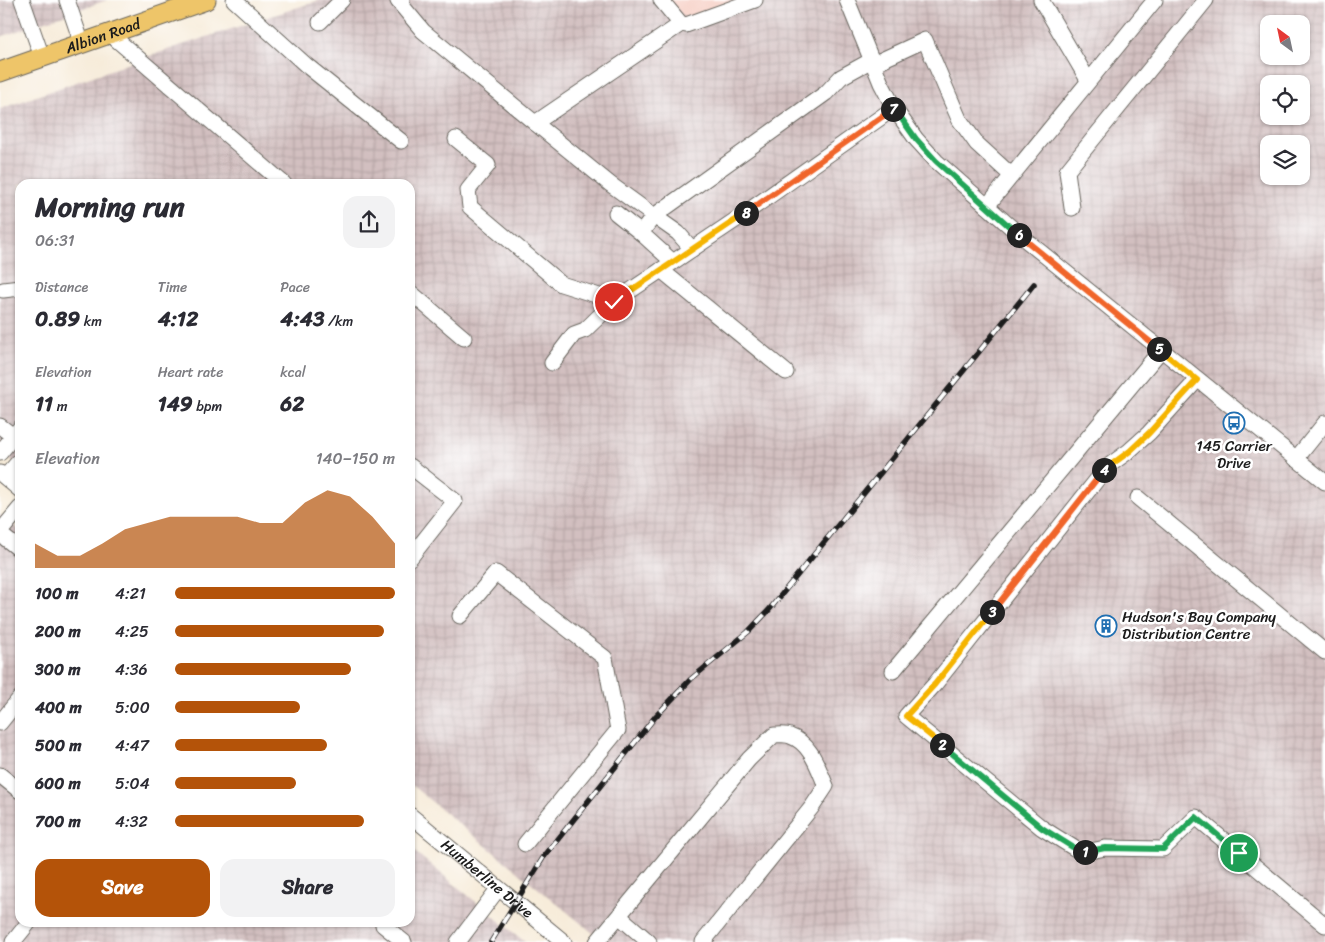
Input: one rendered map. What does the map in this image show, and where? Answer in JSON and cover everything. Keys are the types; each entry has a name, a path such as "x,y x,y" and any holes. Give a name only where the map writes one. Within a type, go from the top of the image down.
{"main road":[{"name":"Albion Road","path":"0,72 206,0"}],"street":[{"path":"22,0 42,58"},
{"path":"67,0 82,44"},
{"path":"234,0 306,65 401,141"},
{"path":"320,22 342,0"},
{"path":"402,0 398,1 424,31 610,184 678,233 692,249"},
{"path":"661,0 681,24"},
{"path":"535,123 681,24 686,25 755,0"},
{"path":"848,0 872,62 894,108 916,139 936,161 1022,237 1325,482"},
{"path":"1042,0 1088,80"},
{"path":"987,206 1155,0"},
{"path":"1072,208 1067,171 1206,0"},
{"path":"110,34 278,179"},
{"path":"641,234 654,216 826,92 841,77 925,40 960,119 977,144 1011,175"},
{"path":"552,363 574,334 585,330 614,302 894,108"},
{"path":"456,139 488,165 468,190 470,206 561,284 614,302"},
{"path":"616,213 641,234 667,266 786,372"},
{"path":"1,290 15,289"},
{"path":"415,296 464,338"},
{"path":"893,671 1160,350"},
{"path":"1197,380 1130,451 1107,467 935,684 906,716 1042,828 1082,853 1105,848 1163,849 1196,817 1325,925"},
{"path":"1296,459 1325,423"},
{"path":"0,426 15,431"},
{"path":"0,453 15,434"},
{"path":"15,464 2,475 15,486"},
{"path":"415,470 455,502 415,552"},
{"path":"1138,498 1325,652"},
{"path":"15,514 0,533 15,546"},
{"path":"460,616 496,573 605,658 618,730 525,844"},
{"path":"0,723 15,704"},
{"path":"597,942 749,759 774,735 790,736 813,755 826,786 812,807 703,942"},
{"path":"0,776 15,787"},
{"name":"Humberline Drive","path":"415,819 564,942"},
{"path":"458,942 498,889"},
{"path":"619,916 649,942"},
{"path":"13,942 25,927"},
{"path":"384,927 404,942"}],"shaded area":[{"path":"0,0 107,0 0,37"},
{"path":"320,0 669,0 685,18 737,0 1325,0 1325,942 604,942 415,788 415,179 15,179 15,463 0,452 0,109 164,51"},
{"path":"669,0 737,0 684,18"},
{"path":"0,515 15,527 15,927 415,927 415,852 525,942 0,942"}],"railway":[{"path":"491,942 543,858 655,717 691,679 748,632 769,610 1034,284"}],"place":[{"name":"145 Carrier Drive","path":"1234,423"},
{"name":"Hudson's Bay Company Distribution Centre","path":"1106,626"}],"route":[{"path":"614,302 734,221 894,108 916,139 936,161 1022,237 1197,380 1149,433 1130,451 1107,467 935,684 906,716 1042,828 1082,853 1105,848 1163,849 1196,817 1239,853"}]}
